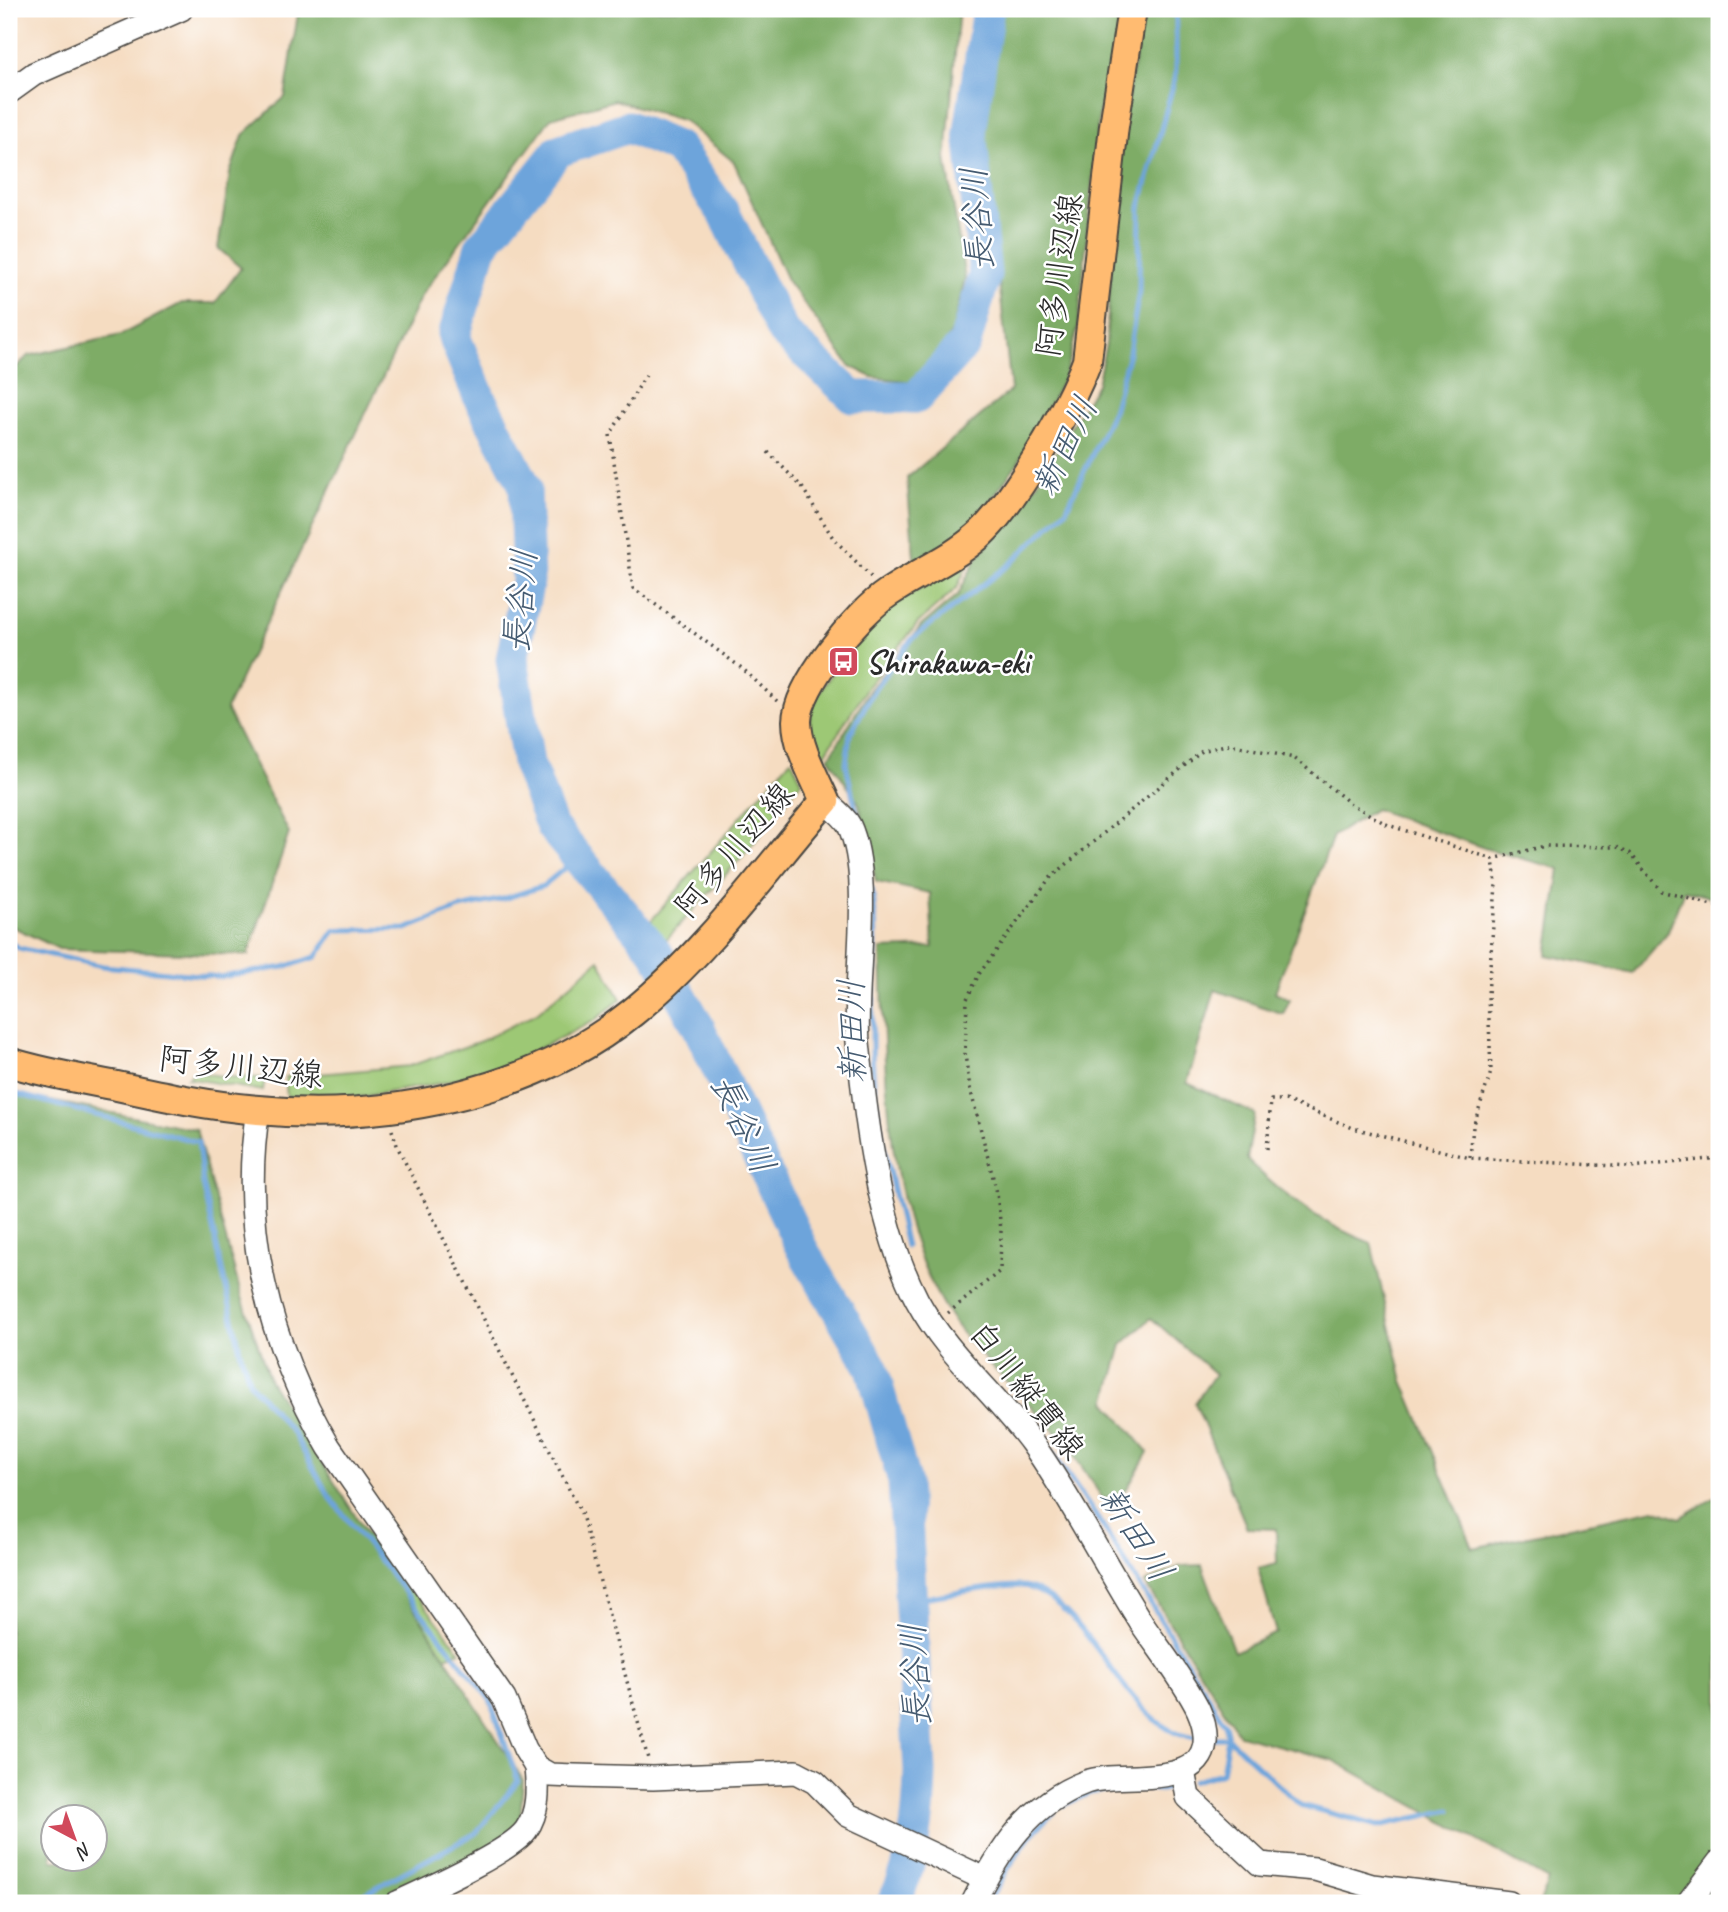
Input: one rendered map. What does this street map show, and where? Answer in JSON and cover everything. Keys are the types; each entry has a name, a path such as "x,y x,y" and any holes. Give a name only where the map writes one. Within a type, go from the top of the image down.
{"main road":[{"name":"阿多川辺線","path":"9,1062 142,1091 258,1110 344,1113 385,1109 461,1093 536,1068 578,1048 632,1013 684,964 825,802 807,758 797,720 809,686 834,650 864,613 887,593 942,562 977,537 997,517 1076,391 1087,362 1114,126 1132,9"}],"street":[{"path":"9,92 34,74 181,9"},
{"name":"白川縦貫線","path":"825,802 847,821 859,864 860,1052 881,1198 917,1300 947,1345 999,1403 1059,1484 1142,1624 1187,1689 1199,1711 1205,1739 1200,1758 1185,1783"},
{"path":"258,1110 252,1146 259,1267 273,1326 303,1403 329,1447 504,1699 525,1749 537,1767 550,1775 653,1778 796,1772 815,1782 848,1815 985,1879"},
{"path":"397,1903 448,1880 525,1832 533,1817 538,1794 537,1767"},
{"path":"972,1903 1011,1836 1038,1808 1086,1782 1185,1783 1260,1864 1315,1869 1372,1886 1508,1903"},
{"path":"1688,1903 1719,1862"}],"path":[{"path":"646,375 610,435 633,588 743,669 797,720"},
{"path":"768,452 802,486 833,538 887,593"},
{"path":"943,1318 1000,1271 1001,1230 997,1193 970,1088 965,1055 967,999 979,974 1024,910 1059,870 1202,751 1229,744 1294,758 1351,804 1388,825 1493,859 1545,846 1617,846 1630,853 1661,891 1719,907"},
{"path":"1470,1157 1473,1127 1491,1072 1488,995 1496,884 1493,859"},
{"path":"1267,1149 1271,1100 1285,1100 1353,1128 1470,1157 1631,1167 1719,1157"},
{"path":"385,1109 398,1148 582,1516 653,1778"}],"green space":[{"path":"302,9 959,9 946,158 965,278 953,330 934,362 913,382 872,377 850,366 787,280 734,162 684,121 615,100 551,118 422,294 226,709 289,833 248,955 59,949 9,925 9,374 28,356 121,335 182,303 215,303 241,268 218,248 230,173 243,135 285,97 298,13"},
{"path":"1001,9 1123,9 1099,113 1078,327 1064,378 1019,461 972,526 915,568 907,478 1011,390 984,145"},
{"path":"1147,9 1719,9 1719,900 1684,890 1668,932 1633,973 1547,955 1560,869 1487,849 1375,809 1333,836 1275,992 1290,999 1283,1014 1215,990 1187,1083 1255,1114 1247,1159 1274,1185 1304,1208 1337,1228 1371,1243 1403,1381 1473,1548 1654,1509 1680,1518 1719,1495 1719,1903 1540,1903 1548,1880 1333,1760 1239,1735 1145,1583 1181,1566 1202,1565 1234,1652 1276,1633 1258,1568 1277,1563 1276,1529 1247,1528 1195,1403 1215,1374 1151,1318 1122,1345 1106,1402 1148,1452 1126,1491 1103,1499 1055,1431 962,1333 936,1292 917,1247 903,1199 893,1148 884,1046 881,949 933,947 930,893 876,882 859,804 829,758 869,691 921,626 958,595 976,559 1036,485 1097,384 1106,344 1119,147 1138,40"},
{"path":"970,559 957,588 918,623 868,686 818,765 808,731 813,702 862,629 888,607"},
{"path":"791,759 802,781 748,850 664,942 649,923"},
{"path":"599,960 621,999 594,1021 506,1065 442,1083 354,1098 287,1096 285,1077 410,1066 481,1041 537,1013"},
{"path":"195,1072 227,1077 265,1078 263,1091 187,1078"},
{"path":"9,1093 196,1129 240,1291 270,1381 523,1780 520,1821 504,1840 403,1903 9,1903"},
{"path":"381,1548 460,1651 443,1658 367,1557"}],"waterway":[{"name":"長谷川","path":"893,1903 911,1855 920,1771 904,1481 872,1368 802,1249 698,1026 656,952 552,827 528,763 512,659 528,581 525,486 480,399 454,336 481,247 558,151 628,127 678,148 725,215 783,332 853,397 917,397 965,343 985,274 970,132 988,9"},
{"name":"新田川","path":"858,821 846,764 850,734 875,688 913,638 1010,564 1066,510 1113,411 1129,353 1139,291 1140,207 1176,74 1176,9"},
{"path":"9,942 19,948 103,966 220,977 284,967 316,957 335,930 406,929 460,908 503,899 543,886 577,858"},
{"name":"新田川","path":"872,889 876,937 872,1033 874,1082 906,1246"},
{"path":"9,1092 198,1142 203,1184 241,1355 250,1383 293,1433 329,1496 490,1700 518,1781 476,1833 348,1903"},
{"name":"新田川","path":"1052,1452 1101,1523 1225,1724 1228,1738 1222,1773 1193,1781"},
{"path":"911,1600 989,1588 1028,1587 1052,1600 1074,1620 1132,1696 1152,1717 1174,1732 1199,1738"},
{"path":"1212,1738 1228,1738 1300,1805 1378,1826 1450,1810"},
{"name":"新田川","path":"1131,1788 1161,1790 1180,1785"},
{"name":"新田川","path":"1064,1805 1090,1793 1118,1788"},
{"name":"新田川","path":"988,1903 1025,1844 1053,1813"}],"place":[{"name":"Shirakawa-eki","path":"843,662"}]}
